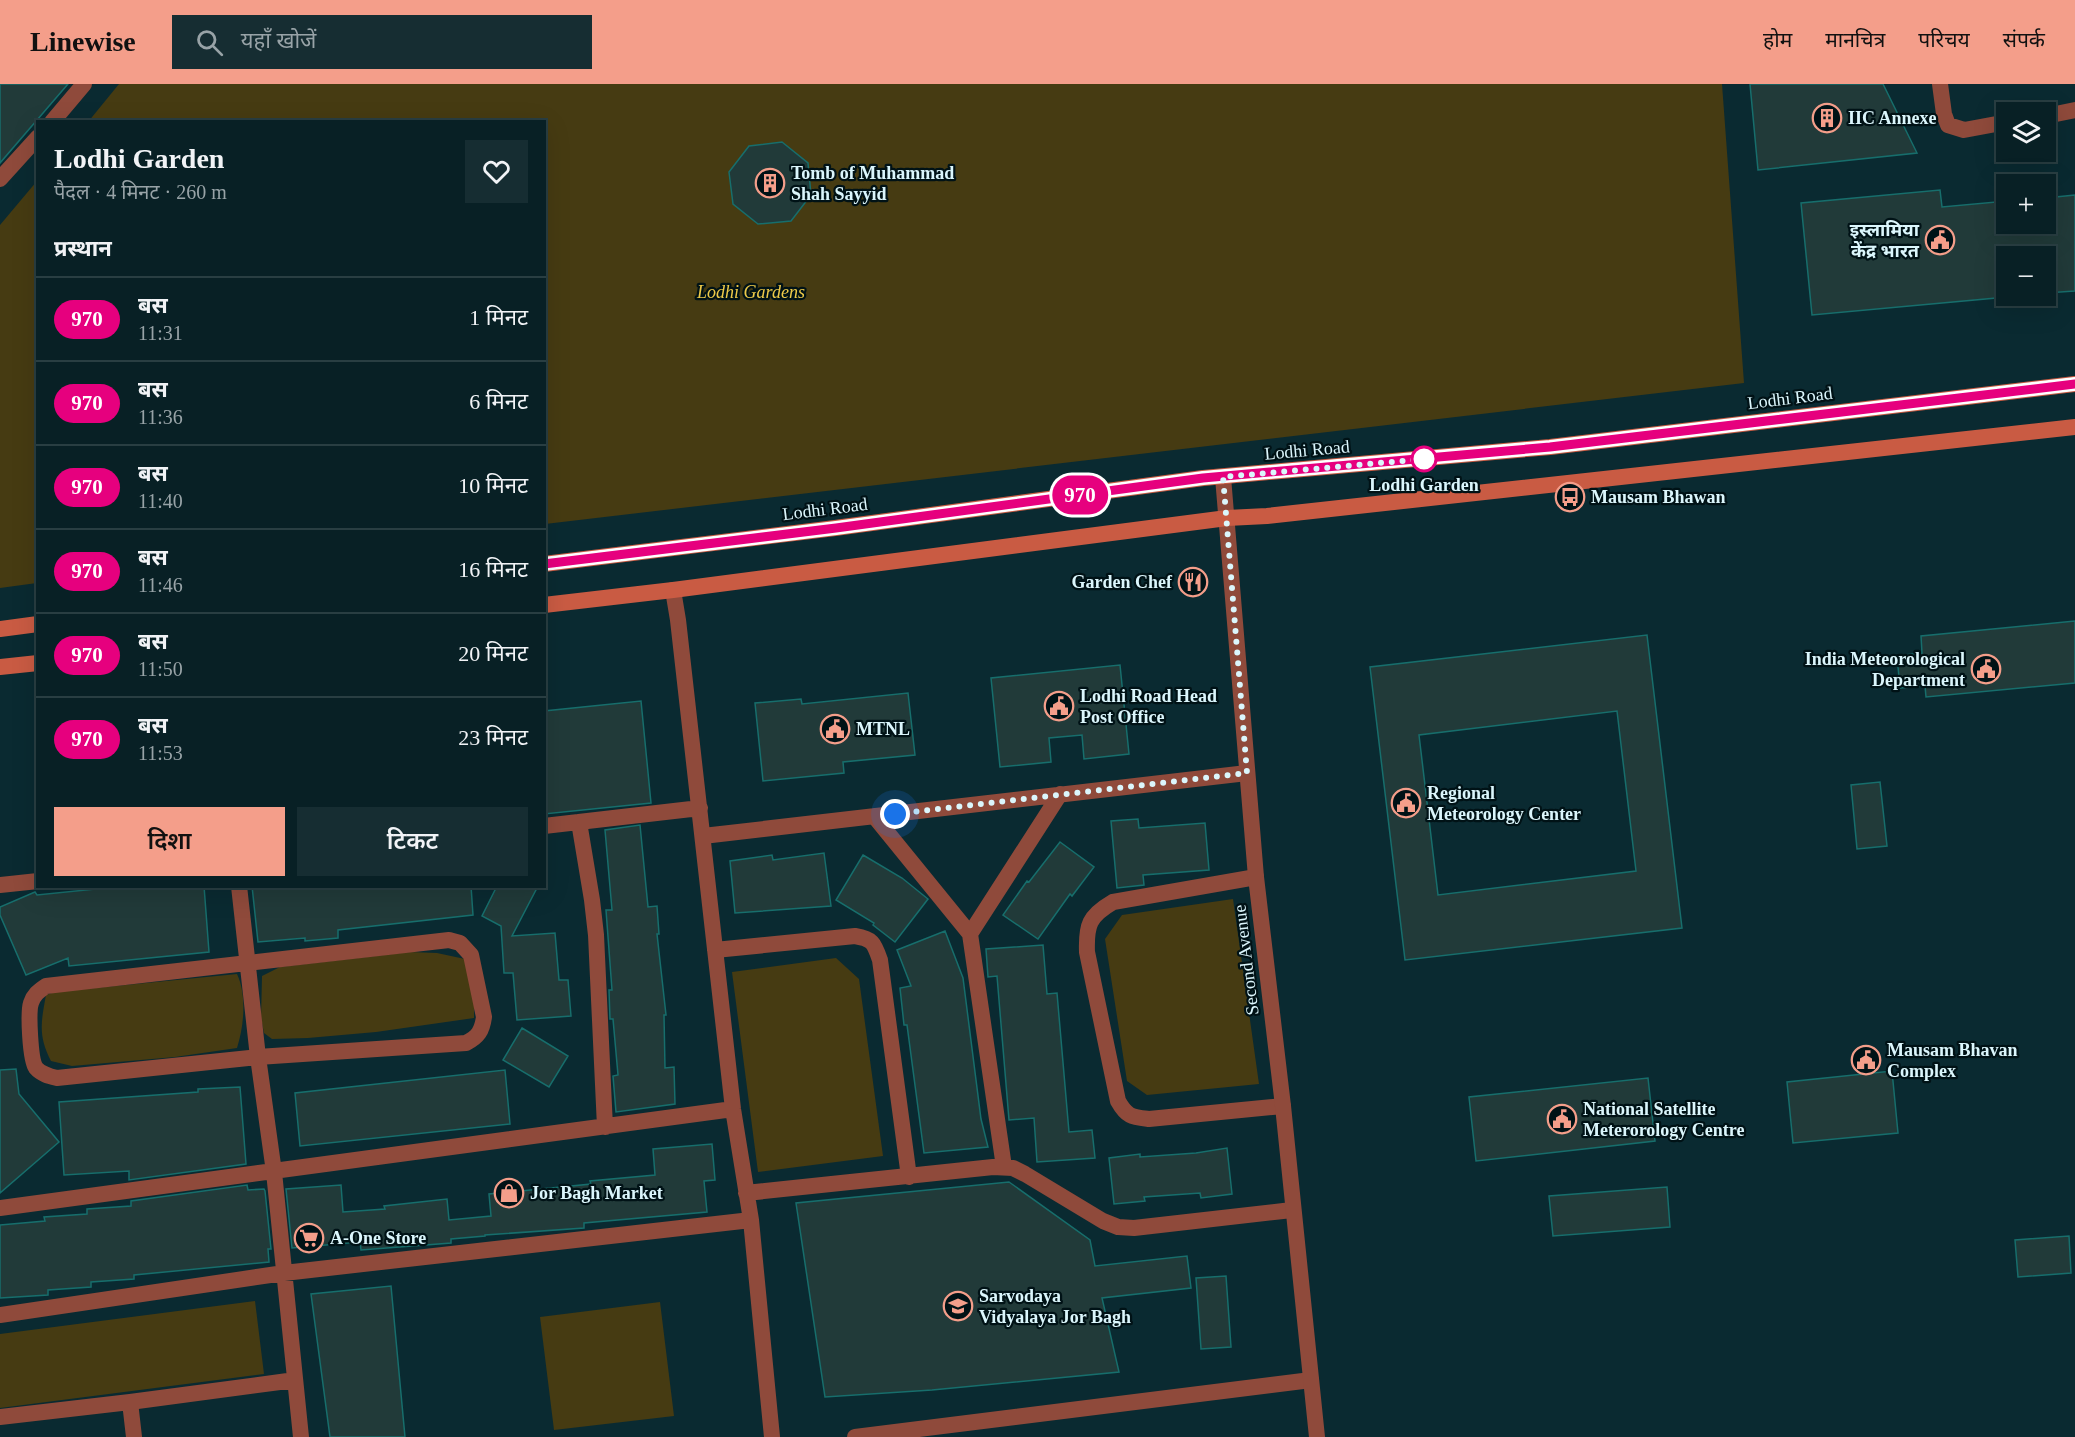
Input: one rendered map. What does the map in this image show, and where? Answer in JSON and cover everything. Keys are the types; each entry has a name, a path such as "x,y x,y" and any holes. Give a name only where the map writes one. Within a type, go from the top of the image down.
{"main road":[{"name":"Lodhi Road","path":"546,564 836,528 1191,480 1550,447 2075,384"},
{"path":"546,605 1227,518 1267,516 2075,427"},
{"path":"0,629 36,624"},
{"path":"0,667 36,663"}],"street":[{"path":"54,120 84,84"},
{"path":"1940,84 1944,114 1948,125 1964,130 1996,124"},
{"path":"2056,114 2075,111"},
{"path":"0,179 36,139"},
{"name":"Second Avenue","path":"1223,477 1256,877 1317,1437"},
{"path":"673,590 733,1109 751,1220 772,1437"},
{"path":"703,836 1247,773"},
{"path":"970,934 1060,794"},
{"path":"546,826 700,808"},
{"path":"874,816 970,934 1004,1167"},
{"path":"579,822 596,935 605,1127"},
{"path":"1256,877 1113,902 1098,910 1091,919 1086,934 1087,952 1118,1101 1124,1112 1134,1117 1149,1119 1282,1106"},
{"path":"0,885 36,881"},
{"path":"239,888 258,1058 274,1172 301,1437"},
{"path":"715,950 855,936 867,938 874,945 880,960 909,1177"},
{"path":"449,940 460,943 471,955 483,1027 477,1038 466,1043 258,1058 57,1078 44,1074 35,1067 32,1058 30,1005 35,993 46,986 248,962 449,940"},
{"path":"0,1208 733,1109"},
{"path":"746,1193 1004,1167 1013,1168 1025,1174 1103,1221 1118,1227 1134,1228 1292,1210"},
{"path":"0,1315 284,1273 751,1220"},
{"path":"0,1417 295,1380"},
{"path":"855,1437 1311,1380"},
{"path":"130,1402 134,1437"}],"green space":[{"name":"Lodhi Gardens","path":"119,84 1722,84 1744,383 546,524 546,120 90,120"},
{"path":"36,182 36,583 0,588 0,225"},
{"path":"1233,899 1259,1084 1147,1095 1127,1081 1105,939 1122,915"},
{"path":"410,952 437,953 465,959 474,999 474,1018 376,1032 308,1038 272,1039 264,1033 261,1018 262,976 280,967"},
{"path":"836,958 859,979 883,1156 758,1172 732,972"},
{"path":"237,974 242,991 243,1011 237,1048 175,1057 72,1066 51,1061 47,1052 42,1036 46,995 55,992"},
{"path":"255,1301 264,1374 0,1408 0,1334"},
{"path":"660,1302 674,1416 554,1430 540,1317"}],"building":[{"path":"0,84 68,84 36,120 0,163"},
{"name":"IIC Annexe","path":"1750,84 1883,84 1917,153 1758,170"},
{"name":"Tomb of Muhammad Shah Sayyid","path":"782,142 808,163 811,195 791,221 758,224 733,204 729,172 749,146"},
{"name":"इस्लामिया केंद्र भारत","path":"1940,190 1942,207 1996,202 1996,234 2056,234 2056,197 2075,195 2075,291 2056,292 2056,246 1996,246 1996,298 1812,315 1801,203"},
{"name":"India Meteorological Department","path":"2075,621 2075,683 1926,697 1925,686 1900,688 1897,656 1922,653 1921,636"},
{"name":"Regional Meteorology Center","path":"1647,635 1682,928 1405,960 1370,667","holes":["1617,711 1636,871 1438,895 1419,735"]},
{"name":"Lodhi Road Head Post Office","path":"1120,665 1129,754 1084,759 1082,735 1049,738 1051,762 1000,767 991,678"},
{"name":"MTNL","path":"908,693 915,755 843,762 844,773 763,781 755,703 801,699 802,704"},
{"path":"641,701 651,803 546,814 546,711"},
{"path":"1880,782 1887,846 1857,849 1851,785"},
{"path":"1138,819 1139,828 1205,823 1209,870 1143,875 1144,885 1117,888 1111,821"},
{"path":"640,825 648,907 657,906 659,934 657,934 666,1015 664,1015 665,1068 674,1067 675,1104 616,1112 613,1076 618,1075 613,1019 610,1019 609,990 612,990 606,910 612,910 605,830"},
{"path":"1060,842 1094,867 1072,896 1070,894 1038,939 1003,915 1027,881 1029,882"},
{"path":"824,853 831,906 735,913 730,861 772,855 773,860"},
{"path":"863,855 902,878 928,899 895,942 873,925 874,923 836,900"},
{"path":"105,888 204,888 209,952 69,966 68,958 26,975 0,915 0,907 35,892 37,895"},
{"path":"252,888 471,888 473,915 338,930 338,938 258,942"},
{"path":"496,888 537,888 512,936 555,933 559,980 568,980 571,1016 517,1020 513,973 504,973 501,926 482,916"},
{"path":"945,931 963,978 981,1119 988,1147 924,1153 900,988 911,986 897,950"},
{"path":"1043,945 1047,994 1057,993 1069,1132 1092,1130 1095,1158 1037,1162 1034,1118 1009,1120 997,976 988,977 986,949"},
{"path":"522,1028 568,1056 549,1087 503,1060"},
{"path":"16,1069 19,1094 59,1142 0,1193 0,1070"},
{"path":"505,1070 510,1124 300,1146 295,1093"},
{"path":"1892,1071 1898,1133 1793,1143 1787,1082"},
{"name":"National Satellite Meterorology Centre","path":"1648,1078 1655,1141 1476,1161 1469,1097"},
{"path":"240,1087 246,1164 129,1180 129,1171 64,1175 59,1102"},
{"path":"712,1144 715,1180 704,1181 707,1212 584,1223 584,1228 451,1239 451,1243 361,1250 360,1242 292,1248 286,1189 341,1185 343,1212 385,1209 384,1206 447,1199 449,1220 491,1216 489,1194 655,1175 653,1149"},
{"path":"1227,1148 1232,1194 1201,1198 1200,1193 1144,1197 1145,1201 1114,1204 1109,1158 1140,1154 1140,1157 1196,1153"},
{"name":"Sarvodaya Vidyalaya Jor Bagh","path":"1009,1182 1090,1240 1095,1266 1187,1256 1191,1288 1102,1298 1119,1372 932,1390 825,1397 796,1203"},
{"path":"247,1185 248,1190 264,1189 265,1191 271,1249 268,1249 269,1262 134,1275 134,1279 91,1282 91,1287 48,1290 48,1295 0,1298 0,1225 45,1221 44,1217 87,1214 87,1209 131,1206 131,1201"},
{"path":"1667,1187 1670,1227 1553,1236 1549,1196"},
{"path":"2069,1236 2071,1273 2018,1277 2015,1240"},
{"path":"1226,1276 1231,1347 1201,1349 1196,1278"},
{"path":"391,1286 405,1437 330,1437 311,1294"}],"bus line":[{"name":"970","path":"546,564 836,528 1203,478 1550,447 2075,384"}],"place":[{"name":"IIC Annexe","path":"1827,118"},
{"name":"Tomb of Muhammad Shah Sayyid","path":"770,183"},
{"name":"इस्लामिया केंद्र भारत","path":"1940,240"},
{"name":"Lodhi Garden","path":"1424,459"},
{"name":"Mausam Bhawan","path":"1570,497"},
{"name":"Garden Chef","path":"1193,582"},
{"name":"India Meteorological Department","path":"1986,669"},
{"name":"Lodhi Road Head Post Office","path":"1059,706"},
{"name":"MTNL","path":"835,729"},
{"name":"Regional Meteorology Center","path":"1406,803"},
{"name":"Mausam Bhavan Complex","path":"1866,1060"},
{"name":"National Satellite Meterorology Centre","path":"1562,1119"},
{"name":"Jor Bagh Market","path":"509,1193"},
{"name":"A-One Store","path":"309,1238"},
{"name":"Sarvodaya Vidyalaya Jor Bagh","path":"958,1306"}],"route":[{"path":"895,814 1247,773 1223,477 1424,459"}]}
